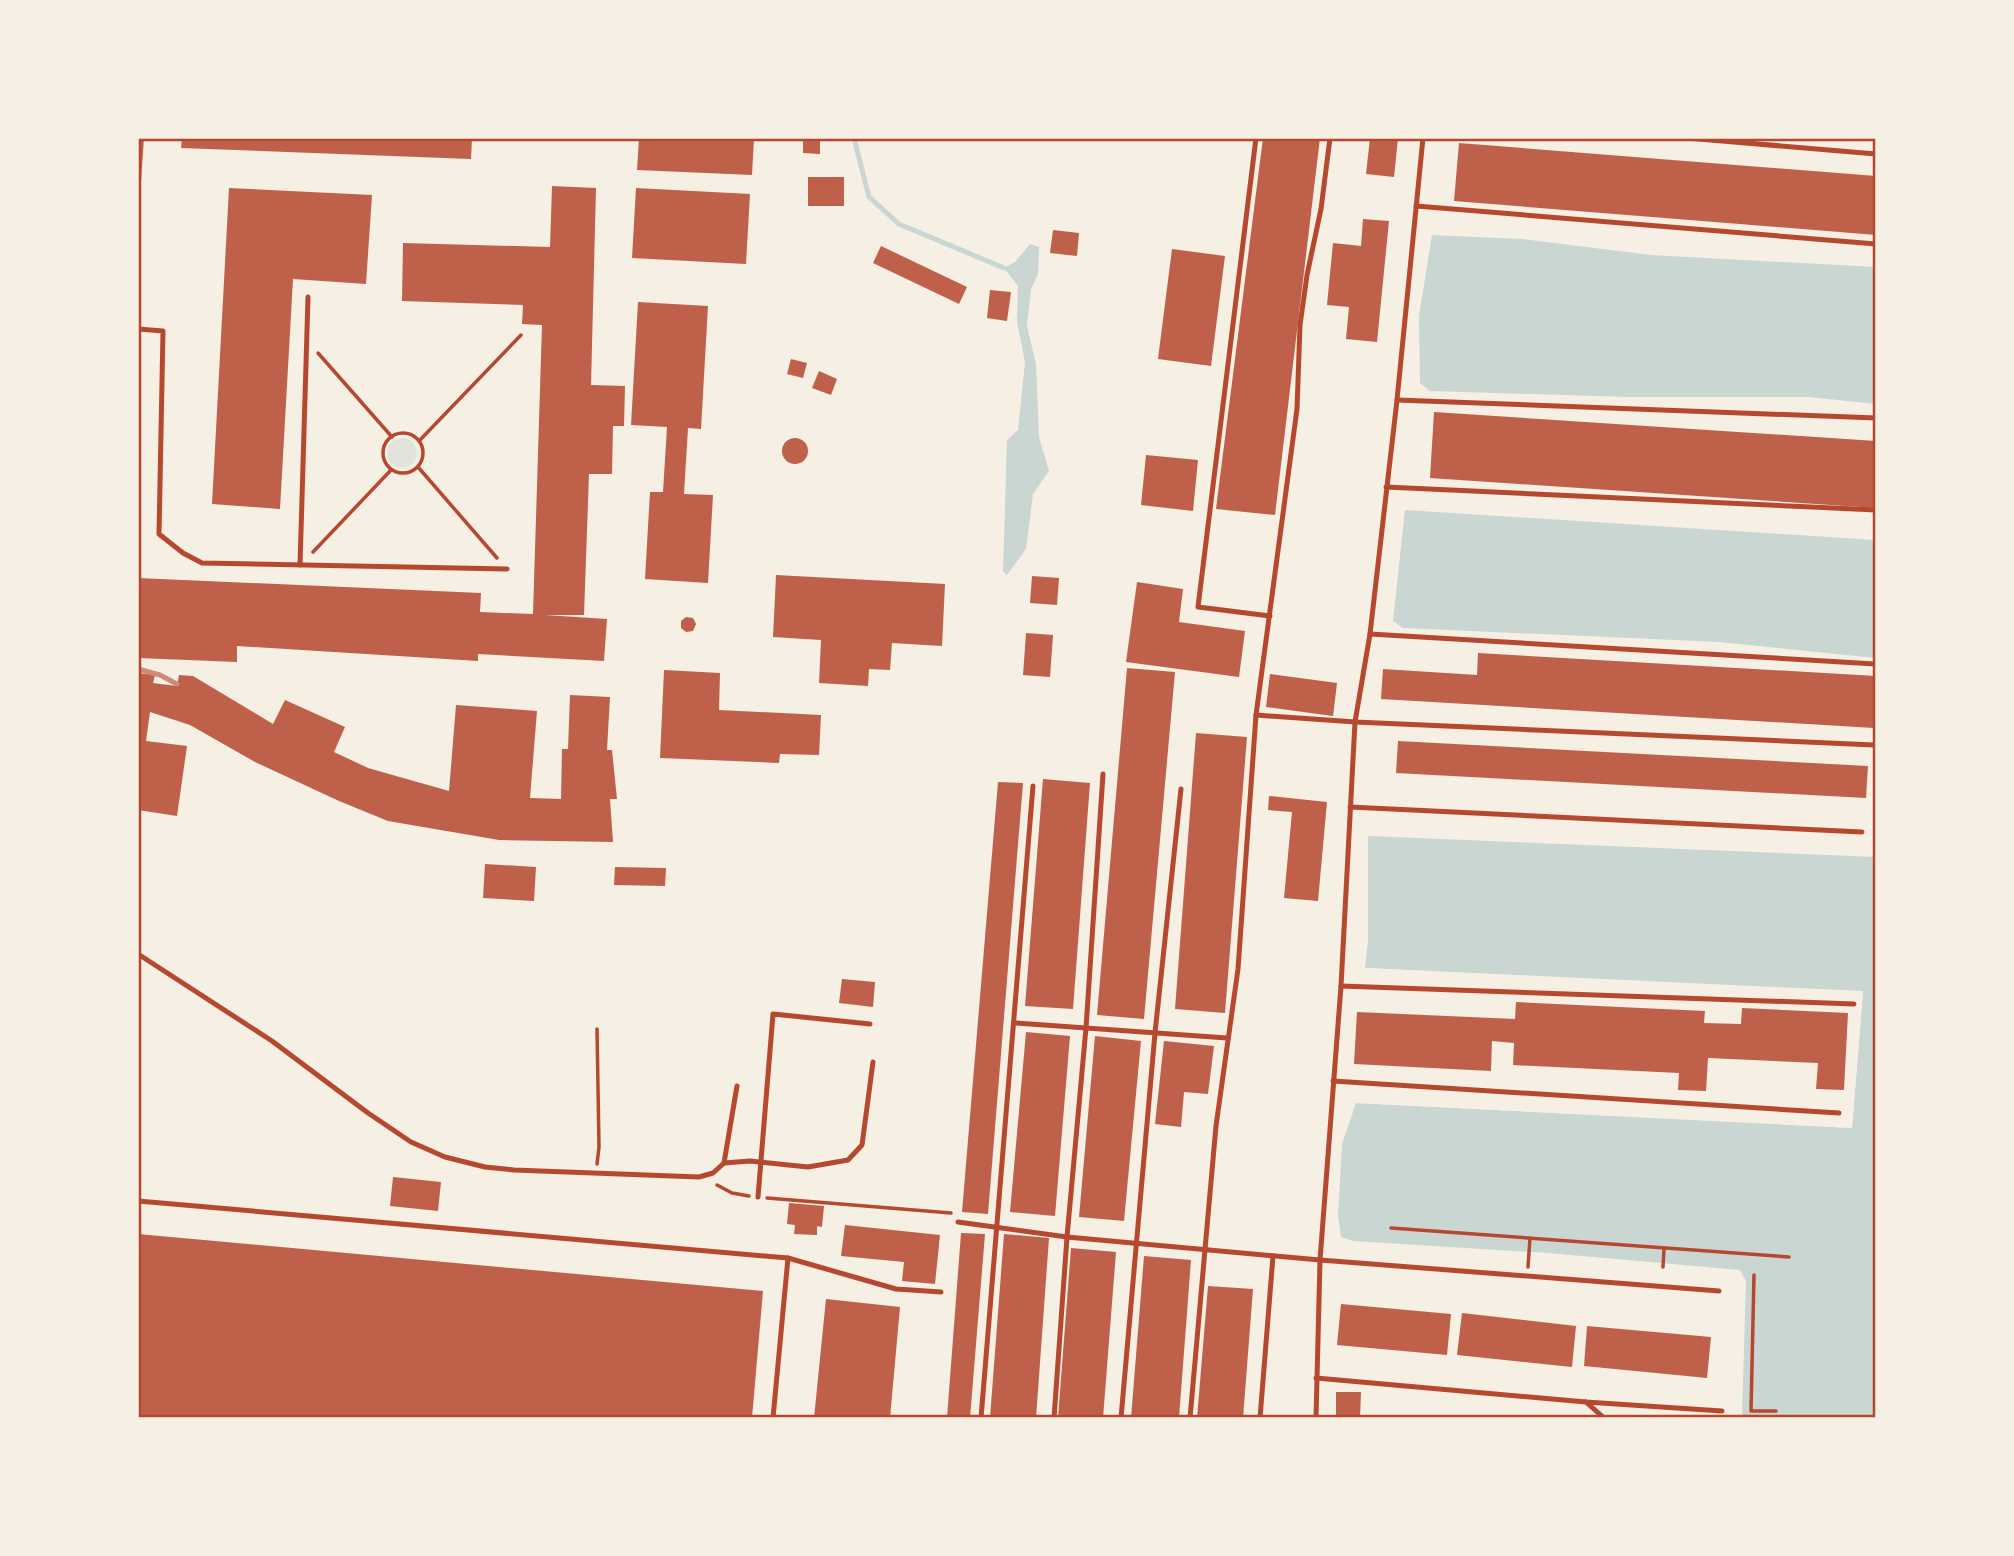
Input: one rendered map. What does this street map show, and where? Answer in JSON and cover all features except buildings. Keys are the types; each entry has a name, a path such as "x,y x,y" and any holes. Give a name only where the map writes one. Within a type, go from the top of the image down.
{"lane":[{"path":"1256,138 1198,607 1270,616"},
{"path":"1190,1418 1227,1038 1238,969 1256,715 1297,409 1300,325 1321,209 1330,138"},
{"path":"1316,1418 1320,1260 1341,986 1355,722 1370,634 1423,138"},
{"path":"1688,138 1876,154"},
{"path":"1416,206 1876,244"},
{"path":"300,565 309,297"},
{"path":"138,329 163,331 159,534 183,553 202,564 508,569"},
{"path":"1397,400 1876,418"},
{"path":"1386,487 1876,510"},
{"path":"1370,634 1875,664"},
{"path":"1256,715 1355,722 1874,745"},
{"path":"1054,1418 1086,1028 1103,774"},
{"path":"981,1418 1033,786"},
{"path":"1121,1418 1181,789"},
{"path":"1350,807 1862,832"},
{"path":"138,954 272,1041 411,1142 445,1157 485,1167 698,1177 713,1173 724,1163 737,1086"},
{"path":"1341,986 1854,1004"},
{"path":"758,1197 773,1014 870,1024"},
{"path":"1015,1023 1227,1038"},
{"path":"724,1163 808,1167 848,1160 862,1145 873,1062"},
{"path":"1333,1081 1839,1112"},
{"path":"138,1201 788,1258 896,1289 941,1292"},
{"path":"958,1222 1067,1237 1273,1256 1719,1291"},
{"path":"1260,1418 1273,1256"},
{"path":"773,1418 788,1258"},
{"path":"1316,1378 1722,1411"},
{"path":"1586,1402 1604,1418"}],"path":[{"path":"419,441 521,335"},
{"path":"307,341 391,436"},
{"path":"401,433 411,435 419,441 423,455 418,467 405,474 391,470 383,460 383,447 391,436 401,433"},
{"path":"418,467 508,569"},
{"path":"300,565 391,470"},
{"path":"596,1174 599,1147 597,1029"},
{"path":"722,1187 732,1193 758,1197 954,1214 958,1222"},
{"path":"1391,1228 1789,1257"},
{"path":"1528,1273 1530,1238"},
{"path":"1663,1268 1664,1248"},
{"path":"1754,1275 1751,1411 1776,1411"}],"shaded area":[{"path":"1432,235 1523,239 1651,255 1876,267 1876,404 1809,397 1628,397 1430,391 1420,383 1419,316"},
{"path":"1030,244 1039,247 1038,274 1031,289 1027,326 1036,364 1039,437 1049,471 1033,494 1026,549 1007,575 1003,571 1007,440 1018,430 1025,362 1017,322 1018,286 1004,268 1015,262"},
{"path":"402,438 413,442 417,453 413,464 402,468 391,464 387,453 391,442"},
{"path":"1405,510 1876,540 1876,658 1719,642 1403,628 1393,621"},
{"path":"1368,836 1876,857 1876,1418 1742,1418 1746,1281 1740,1270 1548,1253 1353,1241 1341,1237 1338,1216 1342,1144 1356,1103 1852,1128 1863,992 1365,968 1368,941"}],"pier":[{"path":"1365,968 1863,991 1852,1128 1356,1103 1356,1100 1849,1124 1859,994 1365,971"}],"waterway":[{"path":"854,138 869,197 899,224 1004,268"}],"railway":[{"path":"138,669 160,675 177,684"}]}
